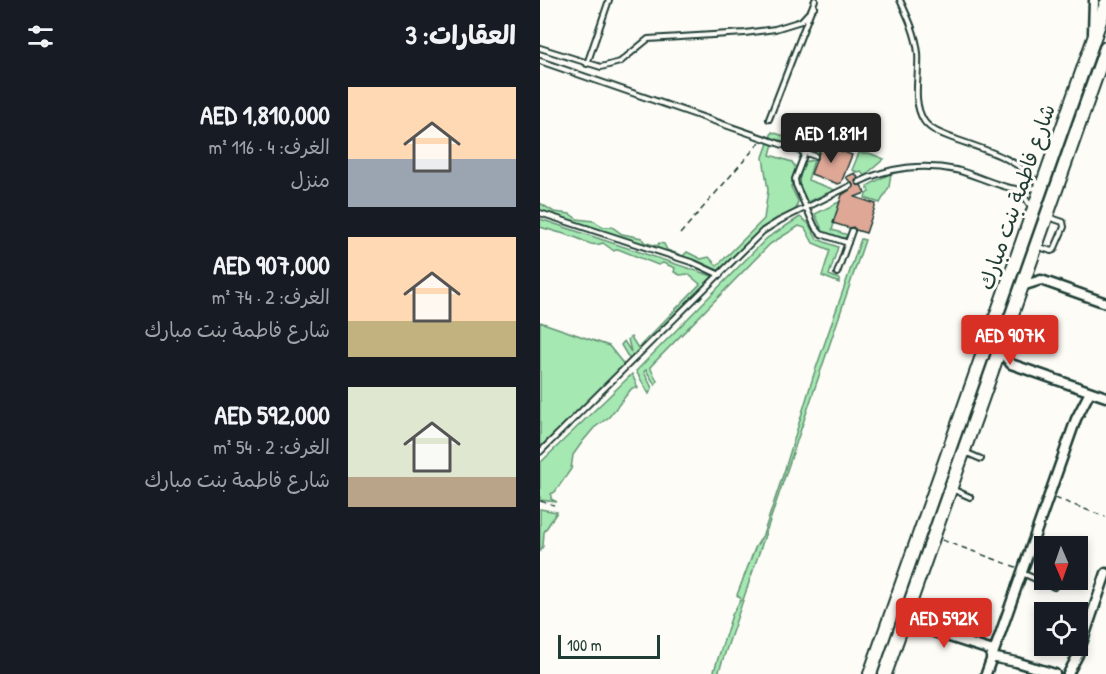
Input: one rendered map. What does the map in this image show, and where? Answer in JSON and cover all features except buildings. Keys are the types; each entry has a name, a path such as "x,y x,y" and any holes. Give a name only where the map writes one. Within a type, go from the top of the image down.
{"street":[{"path":"1091,46 1094,0"},
{"name":"شارع فاطمة بنت مبارك","path":"870,674 1106,4"},
{"name":"شارع فاطمة بنت مبارك","path":"885,674 1106,48"},
{"path":"1030,263 1041,280"},
{"path":"1022,286 1041,280 1106,303"},
{"path":"1001,345 1004,355 1011,363 1106,397"},
{"path":"992,371 1011,363"},
{"path":"986,674 1086,390"},
{"path":"1088,626 1106,573"},
{"path":"903,622 1055,674"},
{"path":"1068,674 1077,656"},
{"path":"1075,674 1078,656"}],"lane":[{"path":"587,64 609,0"},
{"path":"769,119 815,0"},
{"path":"900,0 916,42 918,62 916,95 918,111 925,123 937,132 1018,165 1041,184"},
{"path":"540,48 601,68 620,62 648,39 746,33 784,27 801,21 814,7"},
{"path":"540,61 815,156"},
{"path":"805,153 795,176 795,182 806,207 821,234 848,243"},
{"path":"860,182 877,174 930,166 965,172 1020,190 1041,184"},
{"path":"540,452 763,231 850,186"},
{"path":"1020,190 1033,212"},
{"path":"540,213 694,263 720,275"},
{"path":"1036,246 1054,250 1064,227 1063,222 1047,217"},
{"path":"837,273 852,231"},
{"path":"963,452 981,459"},
{"path":"950,488 969,496"},
{"path":"1021,573 1034,579"}],"path":[{"path":"680,234 762,139"},
{"path":"1048,496 1106,517"},
{"path":"540,501 554,505"},
{"path":"933,537 1017,567 1015,570 1021,573"}],"green space":[{"path":"772,132 819,148 817,156 774,140 770,155 792,162 796,168 791,187 798,201 796,210 768,224 721,271 540,211 540,203 554,212 594,221 603,227 612,227 622,234 642,238 644,242 657,246 659,243 664,244 667,250 683,256 687,252 701,259 709,257 717,266 764,219 768,190 763,157"},
{"path":"859,153 869,153 884,159 864,176 861,171 852,170"},
{"path":"814,160 808,180 835,190 807,202 798,184 804,162"},
{"path":"891,173 889,187 880,203 865,198 869,192 867,186"},
{"path":"841,201 832,230 848,235 842,240 824,234 815,214"},
{"path":"800,217 808,223 817,239 838,247 829,275 839,279 839,283 822,276 830,250 813,243 805,228 799,226 770,244 650,367 657,381 655,385 646,370 644,372 652,388 649,394 636,371 767,238"},
{"path":"540,219 715,277 631,362 621,345 624,341 631,352 628,339 631,337 638,348 700,284 688,274 680,275 674,272 675,268 663,263 658,265 618,249 614,251 603,243 591,244 540,227"},
{"path":"861,239 865,240 718,674 713,674 732,615 741,599 737,595 755,548 763,535 814,374"},
{"path":"540,322 609,346 625,366 540,447"},
{"path":"632,374 638,388 632,388 609,417 594,428 573,455 571,469 555,492 551,494 551,499 557,502 540,500 540,463"},
{"path":"540,509 557,512 544,532 540,552"}]}
